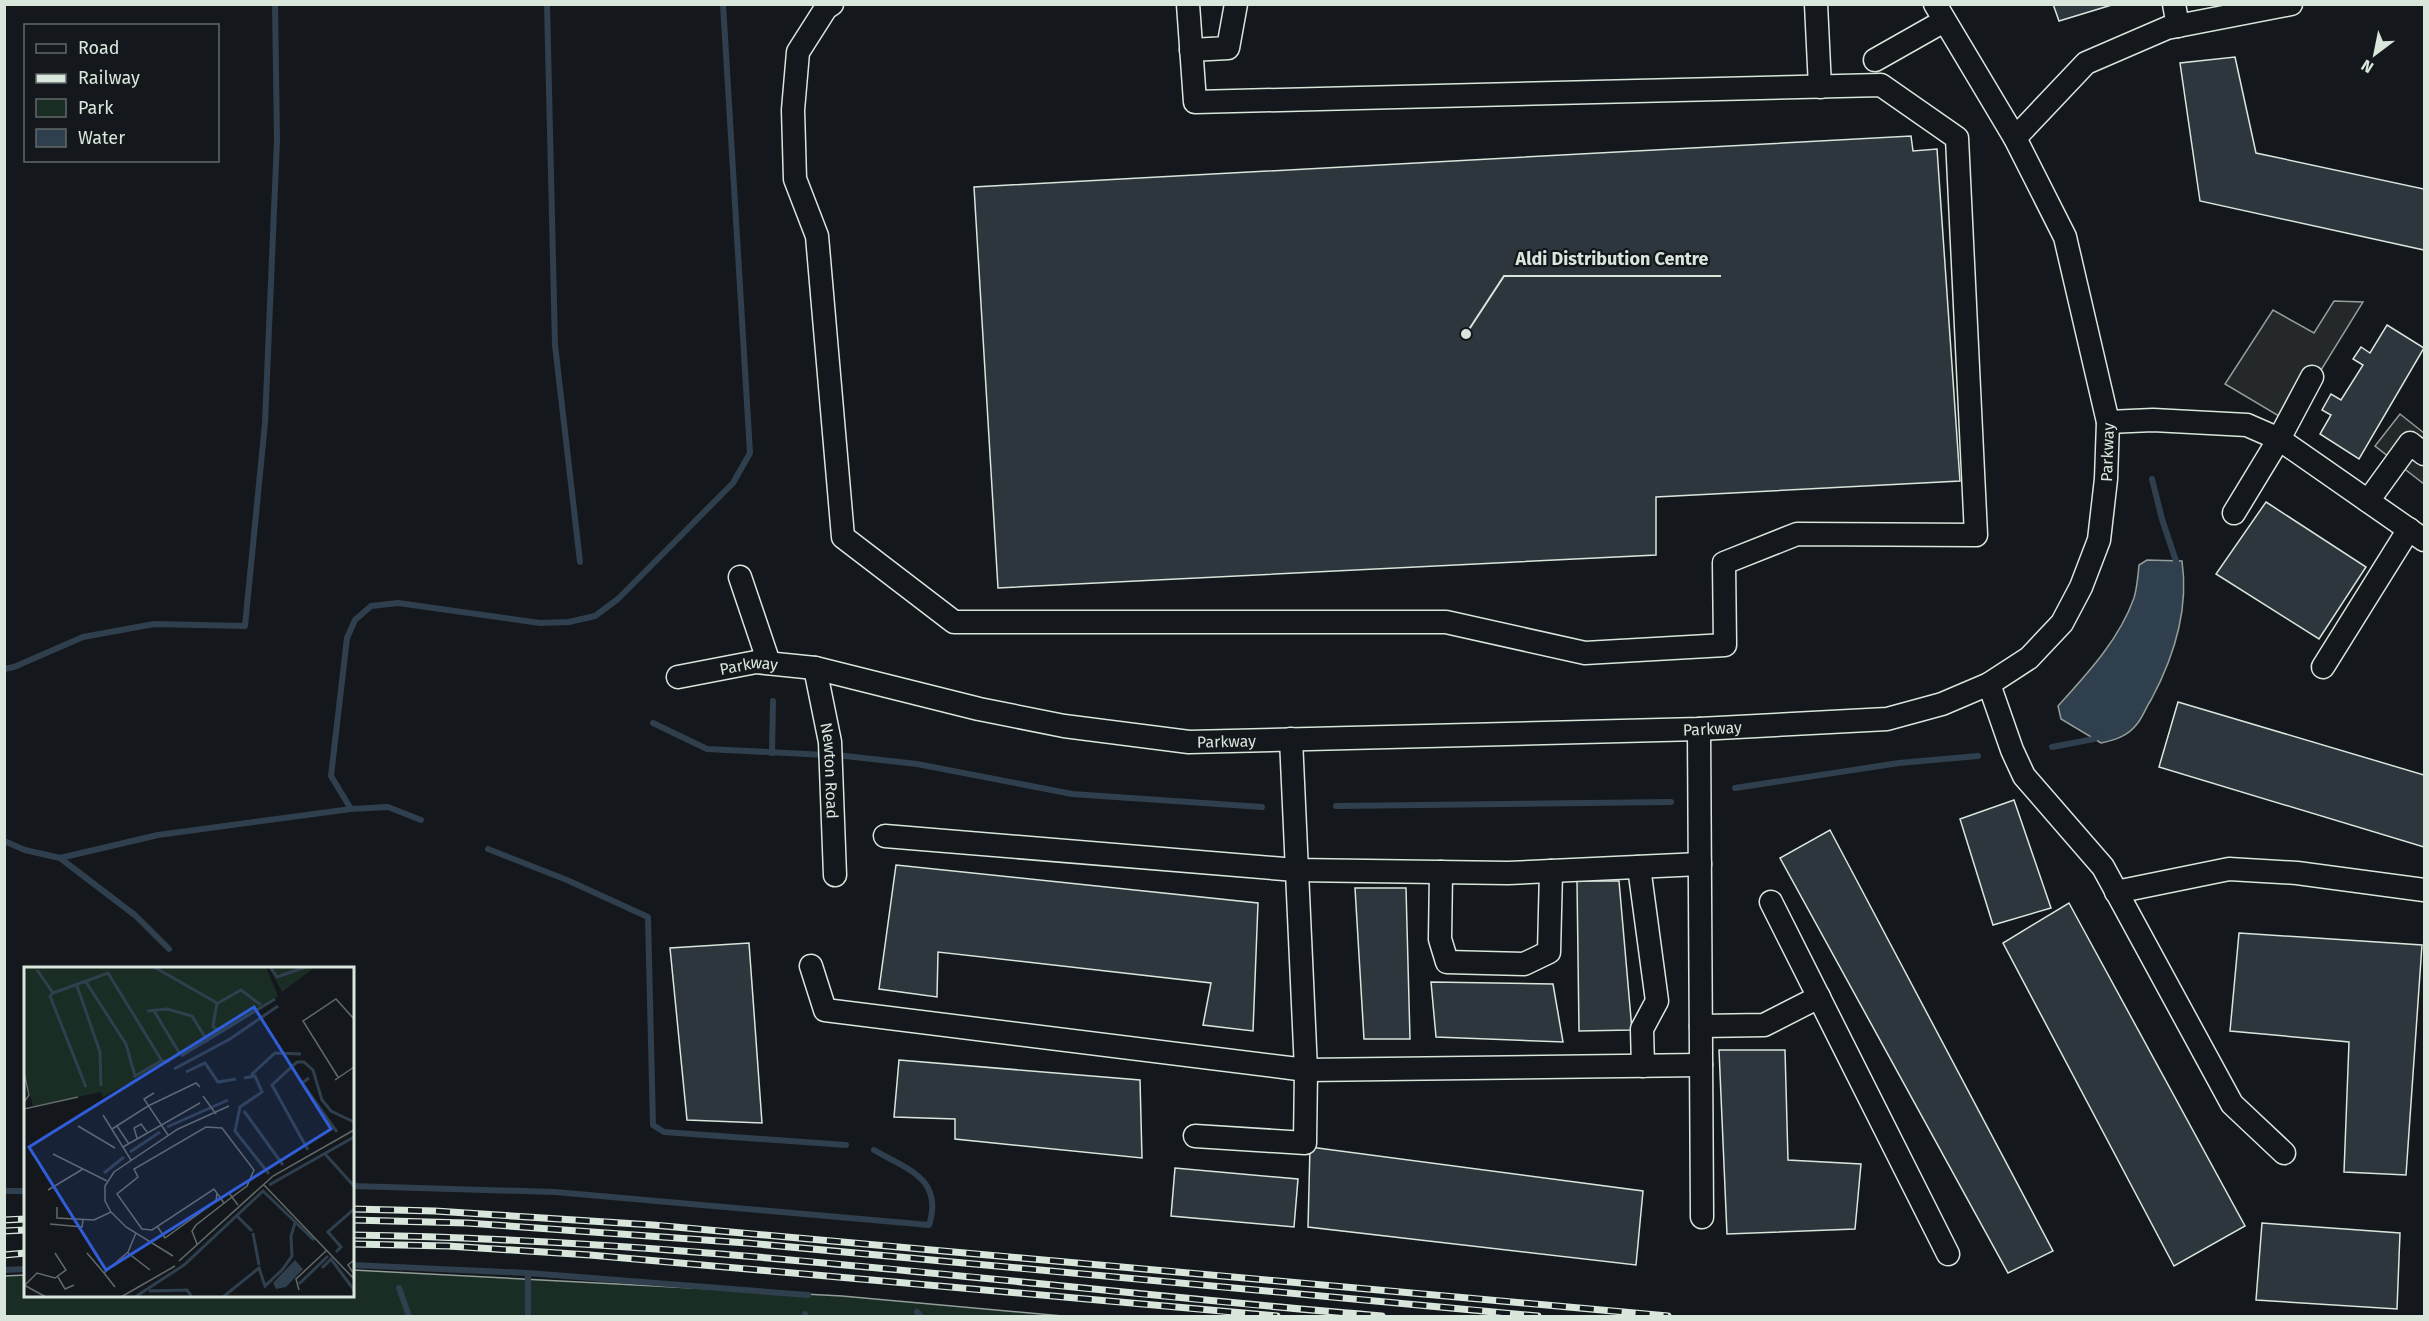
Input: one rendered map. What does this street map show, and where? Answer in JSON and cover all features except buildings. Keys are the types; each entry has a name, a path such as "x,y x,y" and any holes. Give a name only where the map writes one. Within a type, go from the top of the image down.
{"street":[{"path":"832,4 826,8 798,52 793,110 795,179 817,236 843,537 954,622 1446,622 1585,652 1725,645 1724,563 1797,534 1976,535 1957,138 1881,85 1195,102 1188,4"},
{"path":"1191,50 1228,48 1236,4"},
{"path":"1816,4 1820,87"},
{"path":"2015,138 2086,63 2158,31 2176,15 2291,4"},
{"path":"1875,60 1939,13"},
{"name":"Parkway","path":"678,677 725,666 756,662 815,668 979,709 1064,726 1189,742 1699,729 1887,719 1942,704 1989,684 2029,658 2062,623 2081,587 2099,540 2106,479 2108,422 2065,237 2015,138 1939,13"},
{"path":"2234,513 2279,439 2312,377"},
{"path":"2108,422 2153,420 2247,425 2279,439 2417,535 2323,667"},
{"path":"2368,501 2410,443 2424,454"},
{"path":"740,577 769,663"},
{"name":"Newton Road","path":"815,668 830,742 835,874"},
{"path":"1989,684 2012,750 2024,776 2103,867 2232,1104 2284,1153"},
{"path":"1699,729 1702,1217"},
{"path":"1195,1136 1305,1143 1306,1070 1291,739"},
{"path":"885,836 1296,870 1508,873 1700,864"},
{"path":"1639,867 1657,1001 1642,1029 1643,1066"},
{"path":"2116,892 2229,869 2297,873 2424,890"},
{"path":"1441,872 1440,939 1447,962 1524,964 1550,952 1551,871"},
{"path":"1772,902 1948,1254"},
{"path":"811,966 825,1010 1306,1070 1701,1065"},
{"path":"1701,1026 1764,1025 1819,997"}],"green space":[{"path":"354,1270 842,1296 1063,1316 5,1316 5,1276 24,1275 24,1297 354,1297"}],"shaded area":[{"path":"2334,301 2363,302 2289,422 2225,384 2273,310 2314,333"},
{"path":"2400,414 2424,433 2424,484 2375,446"}],"water":[{"path":"2147,560 2182,561 2183,597 2178,632 2167,667 2139,721 2125,734 2101,743 2061,719 2058,706 2101,656 2120,628 2134,598 2139,565"}],"waterway":[{"path":"4,669 14,667 83,637 154,624 245,626 265,423 277,140 275,4"},
{"path":"547,4 555,345 580,562"},
{"path":"421,820 388,807 351,809 331,776 347,638 355,620 371,606 398,603 540,623 569,622 595,616 618,599 733,483 750,453 723,4"},
{"path":"2152,479 2176,561 2176,569"},
{"path":"772,753 773,701"},
{"path":"653,723 707,749 826,755"},
{"path":"2052,747 2094,739 2100,735"},
{"path":"836,755 917,764 1072,794 1262,807"},
{"path":"1735,788 1899,763 1978,756"},
{"path":"1336,806 1671,802"},
{"path":"4,841 25,850 60,858 158,835 351,809"},
{"path":"488,849 567,880 648,917 653,1125 664,1132 846,1145"},
{"path":"60,858 136,916 169,949"},
{"path":"354,1186 555,1192 929,1225 932,1209 927,1186 910,1170 874,1150"},
{"path":"4,1191 24,1191"},
{"path":"354,1265 528,1273 808,1295"},
{"path":"4,1270 24,1269"},
{"path":"528,1273 528,1316"},
{"path":"399,1288 409,1316"},
{"path":"917,1312 921,1316"}],"railway":[{"path":"354,1209 435,1211 653,1225 1668,1316"},
{"path":"4,1220 24,1219"},
{"path":"354,1220 467,1223 747,1243 1538,1316"},
{"path":"4,1231 24,1230"},
{"path":"354,1235 481,1239 739,1255 1382,1316"},
{"path":"354,1244 448,1246 590,1255 1277,1316"},
{"path":"4,1255 24,1253"}],"place":[{"name":"Aldi Distribution Centre","path":"1466,334"}]}
